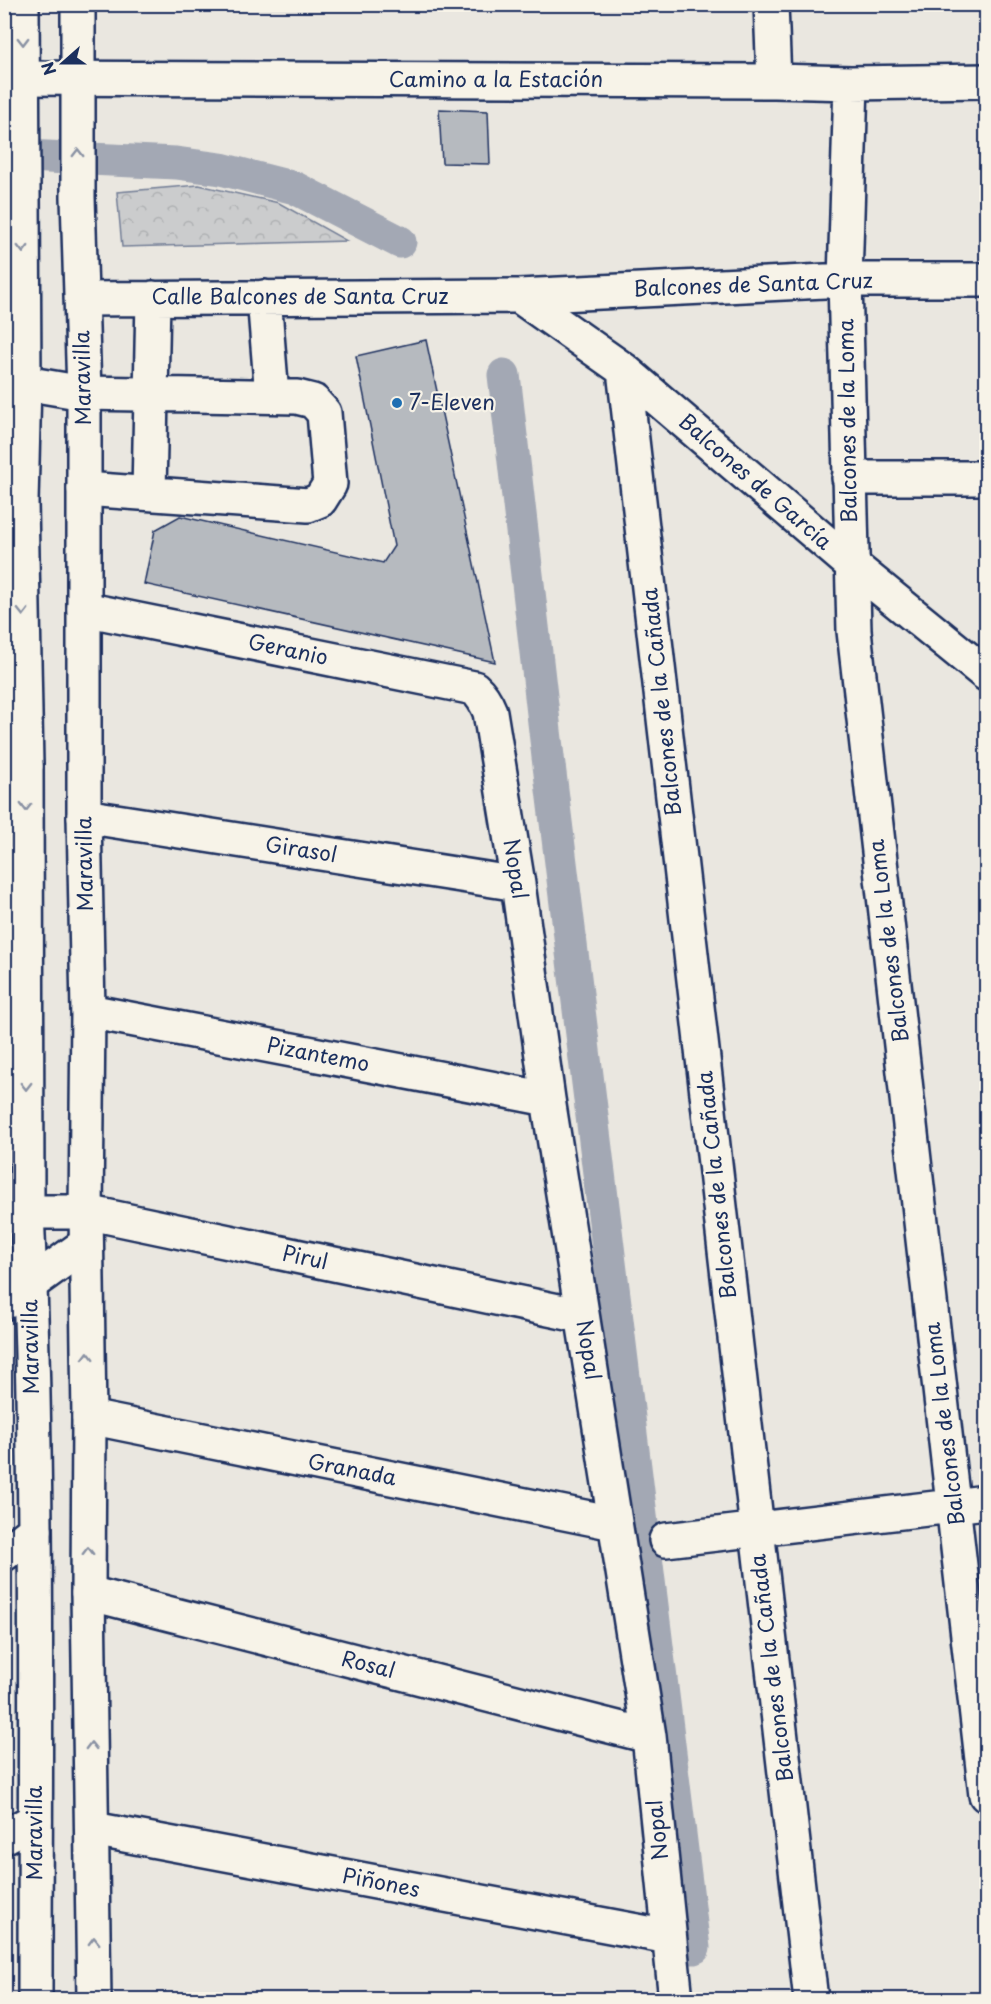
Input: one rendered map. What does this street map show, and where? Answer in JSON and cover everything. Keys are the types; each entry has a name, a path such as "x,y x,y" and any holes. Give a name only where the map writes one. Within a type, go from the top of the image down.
{"street":[{"name":"Maravilla","path":"22,4 14,78 24,117 16,199 14,330 15,1040 27,1212 17,1293 35,1530 35,2000"},
{"name":"Maravilla","path":"78,4 78,197 84,393 84,816 88,1011 86,1228 89,1417 88,1593 94,2000"},
{"path":"771,4 774,81"},
{"name":"Camino a la Estación","path":"14,78 78,93 774,81 851,83 987,81"},
{"name":"Balcones de la Loma","path":"851,83 845,280 854,631 987,1795"},
{"name":"Balcones de Santa Cruz","path":"519,296 845,280 987,280"},
{"name":"Calle Balcones de Santa Cruz","path":"82,298 519,296"},
{"name":"Balcones de García","path":"519,296 624,370 852,565 987,674"},
{"path":"264,297 272,396"},
{"path":"149,493 153,298"},
{"name":"Balcones de la Cañada","path":"624,370 812,2000"},
{"path":"14,383 84,393 297,397 313,401 324,413 330,484 320,500 308,505 84,489"},
{"path":"849,478 987,478"},
{"name":"Geranio","path":"84,609 474,688 486,702"},
{"name":"Nopal","path":"486,702 490,712 518,884 548,1099 649,1736 676,2000"},
{"name":"Girasol","path":"84,816 518,884"},
{"name":"Pizantemo","path":"88,1011 548,1099"},
{"name":"Pirul","path":"27,1212 86,1228 582,1316"},
{"path":"17,1293 86,1228"},
{"name":"Granada","path":"89,1417 614,1523"},
{"path":"666,1540 987,1502"},
{"path":"4,1554 35,1530"},
{"name":"Rosal","path":"88,1593 649,1736"},
{"path":"4,1837 35,1820"},
{"name":"Piñones","path":"93,1829 669,1937"}],"green space":[{"path":"199,185 279,203 347,241 122,247 117,192"}],"building":[{"path":"439,109 488,111 490,164 442,163"},
{"path":"426,340 495,662 144,584 155,530 180,516 383,563 394,546 356,356"}],"waterway":[{"path":"4,155 176,163 221,169 295,188 400,242"},
{"path":"504,375 548,757 694,1948"}],"place":[{"name":"7-Eleven","path":"397,403"}]}
